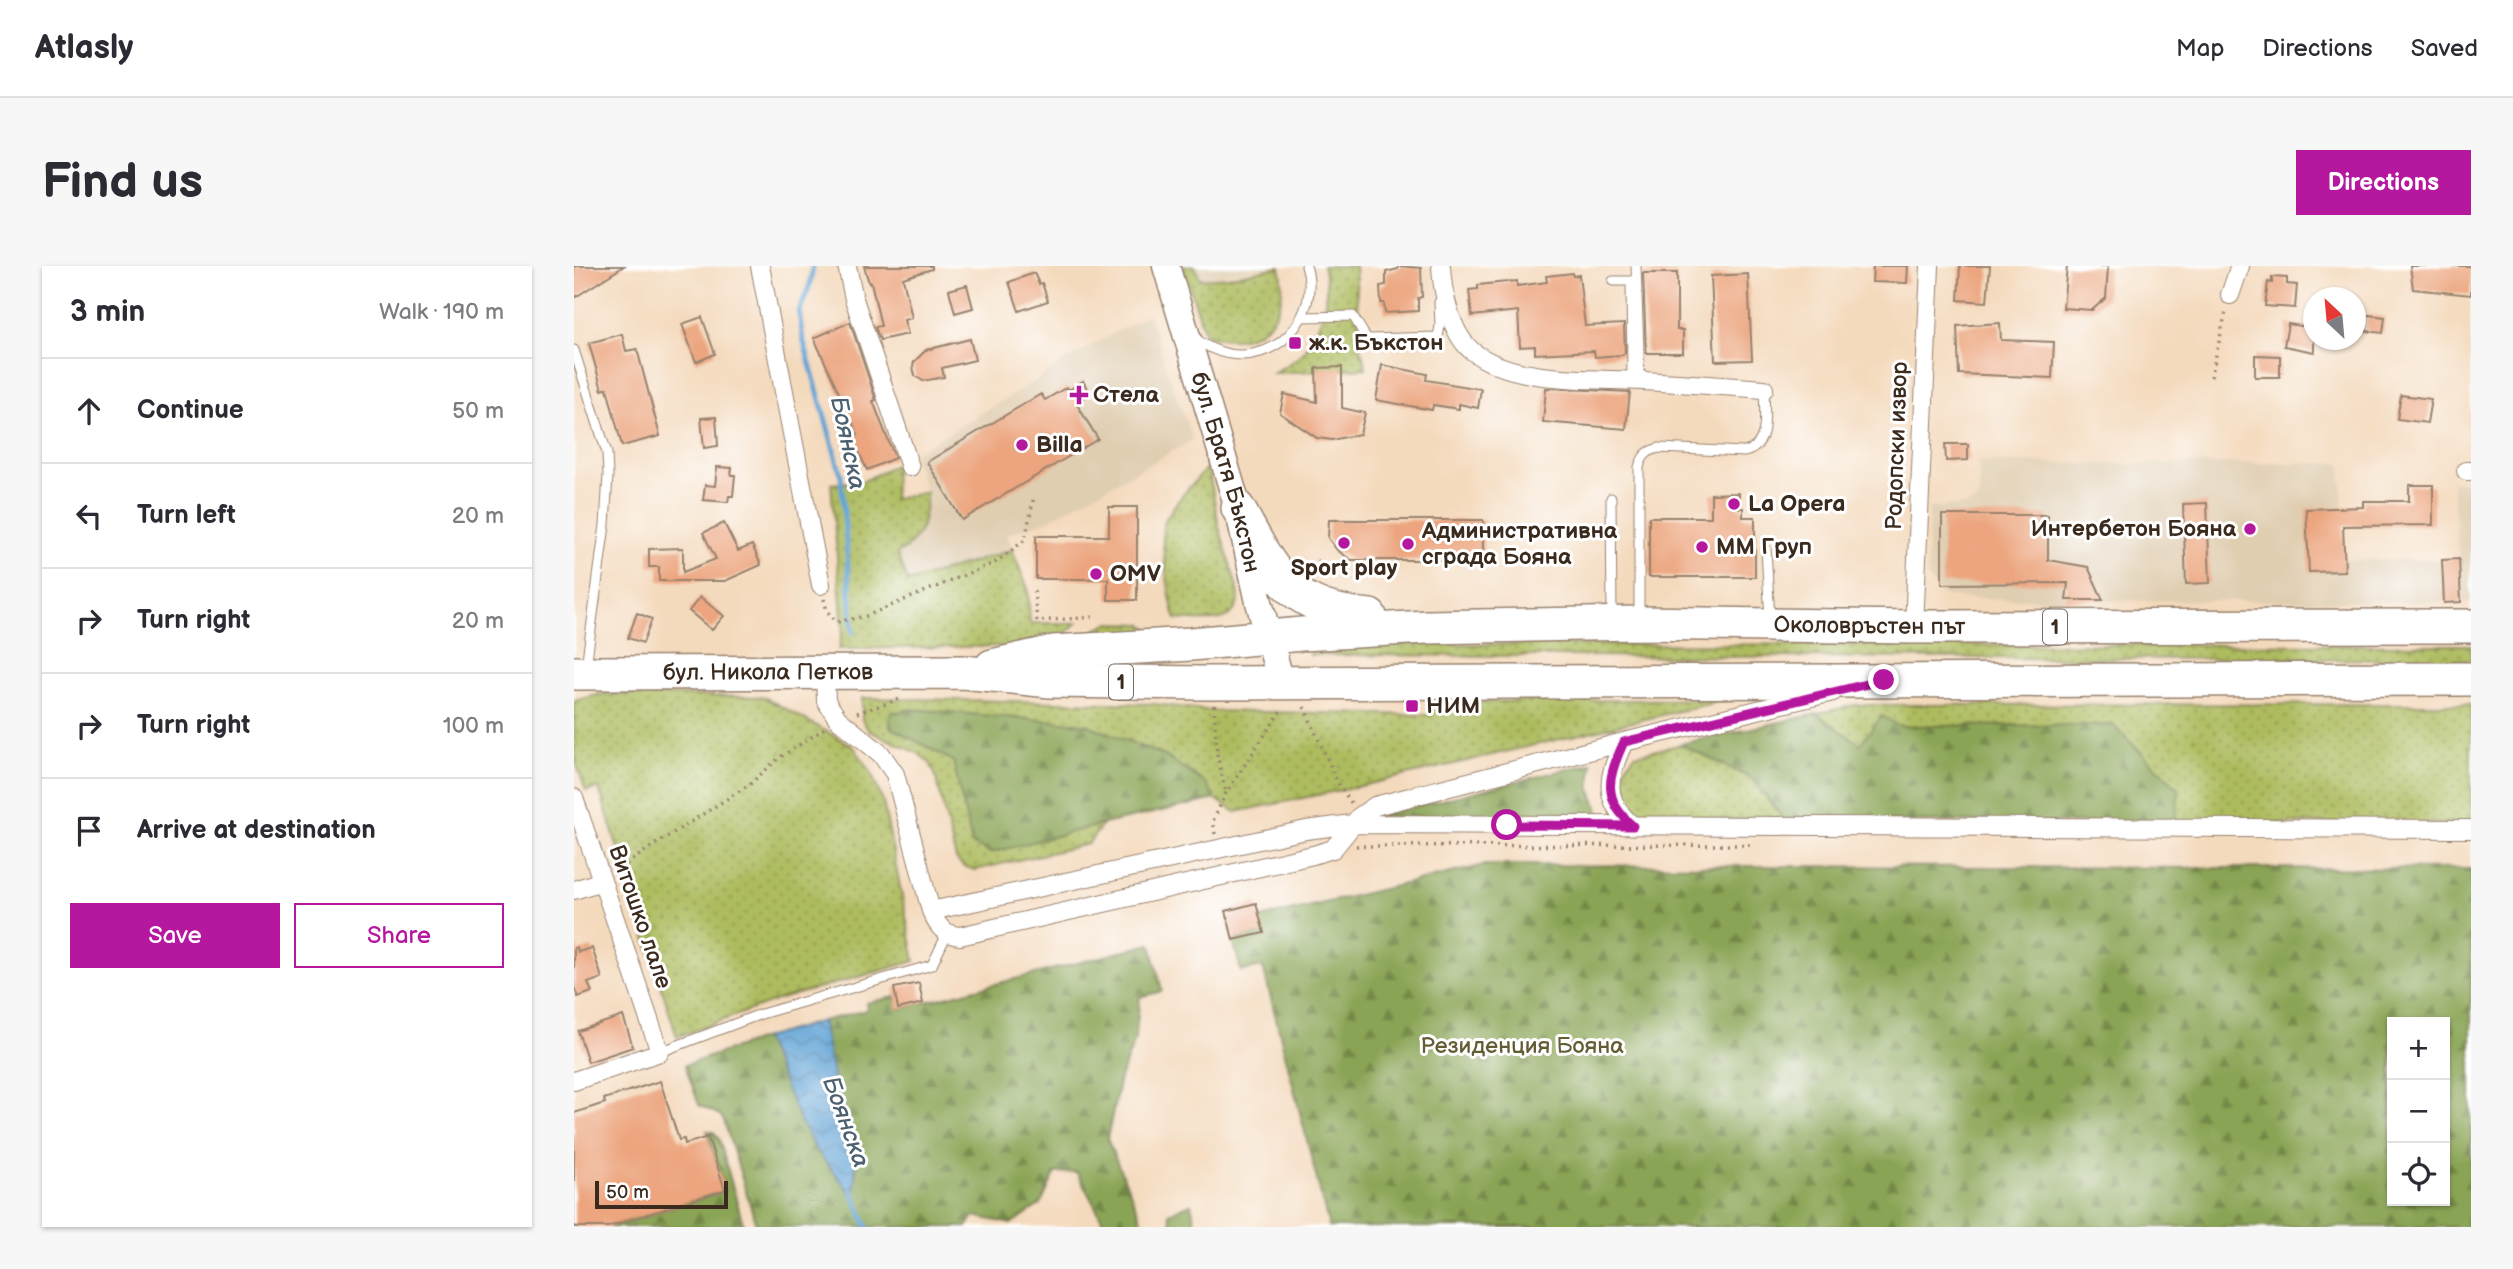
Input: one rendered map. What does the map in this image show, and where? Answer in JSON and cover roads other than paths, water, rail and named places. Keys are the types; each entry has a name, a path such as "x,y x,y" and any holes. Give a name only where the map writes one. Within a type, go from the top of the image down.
{"highway":[{"path":"1238,508 1267,562 1298,596 1316,606 1342,613 1392,618 1427,627"},
{"name":"Околовръстен път","path":"1267,636 1427,627 1625,624 1914,627 2471,626"},
{"name":"бул. Никола Петков","path":"962,672 1053,652 1191,644 1267,636"},
{"name":"бул. Никола Петков","path":"580,673 962,672 1289,699"},
{"name":"1","path":"1289,699 1884,680 2471,680"}],"street":[{"path":"760,266 821,585"},
{"path":"847,266 854,299 910,467"},
{"name":"бул. Братя Бъкстон","path":"1166,266 1238,508 1267,636 1289,699"},
{"name":"Родопски извор","path":"1914,627 1930,266"},
{"path":"2230,295 2241,266"},
{"path":"1442,274 1447,305 1462,338 1470,349 1496,365 1535,375 1764,389"},
{"path":"825,674 826,701 838,719 881,754 895,774 930,911 937,925 947,934 960,936 1313,855 1333,849 1355,820 1375,806 1624,742 1884,680"},
{"path":"1624,742 1611,771 1611,792 1620,815 1633,826"},
{"name":"Витошко лале","path":"574,797 660,1052"},
{"path":"930,911 1355,820 1633,826 2471,829"},
{"path":"1084,878 1097,884 1101,891 1098,901 1091,906"},
{"path":"574,890 602,881"},
{"path":"574,1081 660,1052"}],"lane":[{"path":"1185,330 1204,345 1225,354 1248,355 1270,349 1289,336 1303,317 1309,295 1306,266"},
{"path":"1636,266 1636,381"},
{"path":"1303,317 1353,316 1367,339 1438,337 1440,326 1437,291 1442,274"},
{"path":"1613,281 1631,281 1636,381"},
{"path":"574,350 607,453 608,475 605,525 580,673"},
{"path":"1625,624 1642,457 1649,450 1659,448 1744,452 1754,450 1761,444 1763,434 1764,389"},
{"path":"1611,498 1625,624"},
{"path":"1766,549 1770,625"},
{"path":"660,1052 761,1014 932,965 947,934"}],"water":[{"path":"822,1021 834,1080 852,1136 856,1164 854,1197 817,1151 801,1123 764,1038"}],"waterway":[{"name":"Боянска","path":"813,266 810,284 799,312 803,339 841,475 853,632"},
{"name":"Боянска","path":"852,1191 867,1227"}],"place":[{"name":"ж.к. Бъкстон","path":"1295,343"},
{"name":"Стела","path":"1079,395"},
{"name":"Billa","path":"1022,445"},
{"name":"La Opera","path":"1734,504"},
{"name":"Интербетон Бояна","path":"2250,529"},
{"name":"Sport play","path":"1344,543"},
{"name":"Административна сграда Бояна","path":"1408,544"},
{"name":"ММ Груп","path":"1702,547"},
{"name":"OMV","path":"1096,574"},
{"name":"НИМ","path":"1412,706"}],"park label":[{"name":"Резиденция Бояна","path":"1522,1046"}]}
